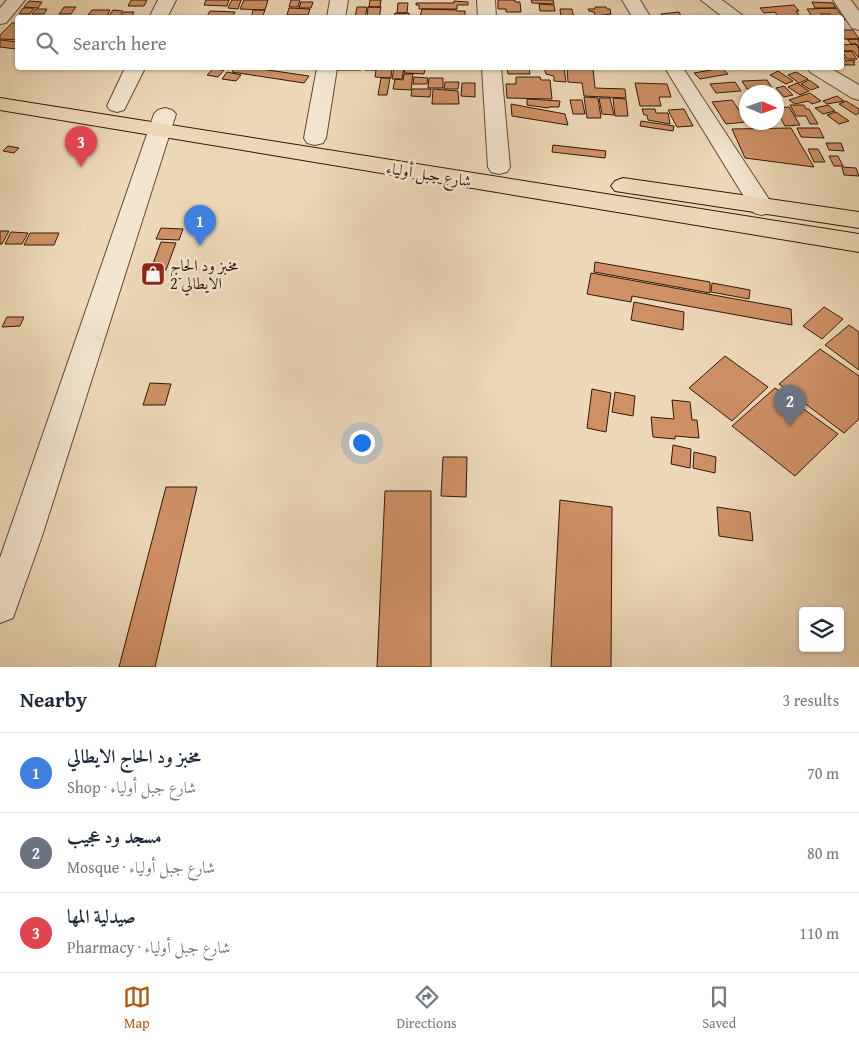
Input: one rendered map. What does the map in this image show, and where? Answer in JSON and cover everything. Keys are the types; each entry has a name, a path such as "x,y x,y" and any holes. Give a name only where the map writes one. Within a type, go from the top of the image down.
{"main road":[{"name":"شارع جبل أولياء","path":"0,87 117,106 162,122 859,243"},
{"name":"شارع جبل أولياء","path":"0,104 316,138 762,207 859,220"}],"street":[{"path":"0,19 16,0"},
{"path":"160,15 167,0"},
{"path":"336,15 339,0"},
{"path":"486,0 487,15"},
{"path":"631,0 640,15"},
{"path":"710,0 732,15"},
{"path":"842,0 859,24"},
{"path":"117,106 134,70"},
{"path":"316,138 327,70"},
{"path":"491,70 498,167"},
{"path":"675,70 762,207"},
{"path":"821,70 857,89"},
{"path":"0,605 13,535 162,122"}],"building":[{"path":"131,0 147,0 144,6 128,6"},
{"path":"206,0 229,0 227,6 204,5"},
{"path":"232,0 241,0 238,9 228,8"},
{"path":"244,0 268,0 265,10 240,9"},
{"path":"291,0 300,0 298,7 289,7"},
{"path":"370,0 381,0 380,7 369,7"},
{"path":"498,0 515,0 515,2 520,2 521,12 506,12 506,9 498,9"},
{"path":"531,0 553,0 554,4 532,3"},
{"path":"29,1 42,2 38,8 24,7"},
{"path":"454,1 468,2 468,5 457,5 457,9 419,9 419,5 416,5 416,3 454,3"},
{"path":"301,2 313,2 311,8 299,8"},
{"path":"812,2 833,3 836,8 815,8"},
{"path":"398,3 408,3 407,13 397,13"},
{"path":"539,4 554,5 555,11 540,11"},
{"path":"794,5 799,11 796,11 799,15 777,15 775,12 764,13 760,8"},
{"path":"64,7 76,7 71,14 59,14"},
{"path":"357,7 367,7 366,15 356,15"},
{"path":"368,7 381,7 380,15 367,15"},
{"path":"595,7 606,7 610,9 611,14 595,15 594,12 588,9 595,9"},
{"path":"23,8 34,8 30,14 19,14"},
{"path":"289,8 310,9 308,15 287,15"},
{"path":"836,8 841,15 811,15 807,9"},
{"path":"36,9 47,9 44,14 32,14"},
{"path":"422,9 465,11 465,15 420,15"},
{"path":"560,9 572,9 573,15 561,15"},
{"path":"92,10 110,10 108,15 88,15"},
{"path":"113,10 123,11 120,15 110,15"},
{"path":"253,10 265,10 263,15 252,15"},
{"path":"210,11 235,12 234,15 208,15"},
{"path":"124,12 134,12 132,15 122,15"},
{"path":"679,12 680,15 662,15"},
{"path":"395,13 409,13 409,15 395,15"},
{"path":"12,23 15,23 15,40 0,39 0,35"},
{"path":"844,30 853,30 859,39 844,39"},
{"path":"847,39 859,39 859,48 856,44 851,44"},
{"path":"0,40 15,42 15,49 0,47"},
{"path":"856,44 859,49 859,58 853,51 844,51 844,45"},
{"path":"851,51 857,59 847,59 844,52"},
{"path":"844,58 846,61 854,60 855,65 844,65"},
{"path":"212,70 224,70 218,77 207,75"},
{"path":"234,70 268,70 309,76 304,83 232,72"},
{"path":"376,70 392,70 391,78 375,77"},
{"path":"394,70 404,70 402,79 392,79"},
{"path":"405,70 425,70 424,74 404,73"},
{"path":"507,70 529,70 530,74 508,74"},
{"path":"545,70 564,70 566,82 554,81 554,76 546,74"},
{"path":"567,70 593,70 595,88 625,89 626,98 584,96 582,83 568,82"},
{"path":"724,70 728,74 700,79 694,73"},
{"path":"778,71 793,81 786,84 770,75"},
{"path":"227,72 241,75 236,81 222,79"},
{"path":"796,72 808,79 799,83 788,75"},
{"path":"404,74 413,74 411,90 393,89 395,79 403,80"},
{"path":"414,77 428,78 427,84 413,84"},
{"path":"516,77 540,77 541,80 550,80 552,99 507,98 506,84 516,84"},
{"path":"381,78 390,78 387,95 378,95"},
{"path":"429,78 443,78 443,88 428,88"},
{"path":"767,80 770,85 744,85 742,81"},
{"path":"809,80 819,87 811,90 801,84"},
{"path":"445,82 459,82 458,89 444,89"},
{"path":"735,82 739,91 716,93 710,84"},
{"path":"462,83 475,83 475,97 461,96"},
{"path":"635,83 667,84 671,97 659,97 661,106 640,106"},
{"path":"797,83 809,91 800,95 788,87"},
{"path":"784,86 793,95 784,97"},
{"path":"412,89 431,89 430,97 411,96"},
{"path":"433,89 458,91 459,104 432,104"},
{"path":"810,93 821,101 812,104 808,101 795,104 789,100"},
{"path":"837,96 844,101 827,104 823,101"},
{"path":"584,97 598,98 601,118 587,118"},
{"path":"599,98 610,98 614,115 602,114"},
{"path":"613,98 626,99 628,116 615,116"},
{"path":"527,99 560,101 559,107 548,108 527,105"},
{"path":"570,100 582,100 585,114 573,114"},
{"path":"732,100 739,110 739,123 726,124 712,102"},
{"path":"846,101 859,109 859,113 856,115 839,104"},
{"path":"511,104 565,114 568,125 512,116"},
{"path":"790,105 804,105 806,109 809,109 818,124 810,124 806,116 796,116"},
{"path":"828,105 835,111 823,114 815,108"},
{"path":"784,107 789,107 800,125 785,126"},
{"path":"642,109 655,109 656,113 668,113 670,124 648,120 647,115 644,115"},
{"path":"684,109 693,126 677,127 668,110"},
{"path":"836,112 849,121 839,124 827,115"},
{"path":"641,121 674,126 673,131 640,126"},
{"path":"784,128 791,128 814,167 745,158 732,129 784,130"},
{"path":"797,128 819,128 824,138 801,137"},
{"path":"826,143 841,143 844,151 829,150"},
{"path":"553,145 606,151 605,158 552,152"},
{"path":"8,146 19,148 14,153 3,151"},
{"path":"808,149 818,149 825,162 814,162"},
{"path":"829,156 838,156 843,166 834,166"},
{"path":"842,167 856,168 859,176 844,175"},
{"path":"161,228 183,229 179,240 156,239"},
{"path":"0,231 9,231 2,244 0,244"},
{"path":"11,232 28,233 22,244 5,244"},
{"path":"30,233 59,233 54,245 24,245"},
{"path":"161,242 176,243 166,270 151,269"},
{"path":"595,262 710,282 710,293 594,272"},
{"path":"591,273 791,309 792,325 632,296 631,302 587,294"},
{"path":"712,283 750,290 749,299 711,292"},
{"path":"634,302 684,312 683,330 631,320"},
{"path":"824,307 843,319 822,339 803,326"},
{"path":"7,317 24,317 20,326 2,327"},
{"path":"849,325 859,332 859,370 825,345"},
{"path":"820,349 859,376 859,419 844,433 779,384"},
{"path":"725,356 768,387 732,421 689,388"},
{"path":"150,383 171,384 165,405 143,405"},
{"path":"775,388 838,434 795,476 732,426"},
{"path":"592,389 611,393 606,432 587,428"},
{"path":"615,392 635,396 633,416 612,412"},
{"path":"672,400 690,402 692,420 697,420 699,438 675,436 675,439 653,437 651,417 674,419"},
{"path":"673,445 691,449 690,468 671,464"},
{"path":"694,452 716,457 715,473 693,468"},
{"path":"443,457 467,457 466,497 441,496"},
{"path":"166,487 197,487 155,667 119,667"},
{"path":"385,491 431,491 431,667 377,667"},
{"path":"560,500 612,507 611,667 551,667"},
{"path":"717,507 750,512 753,541 719,536"}],"place":[{"name":"صيدلية المها","path":"81,167"},
{"name":"مخبز ود الحاج الايطالي","path":"200,246"},
{"name":"مخبز ود الحاج الايطالي 2","path":"153,274"},
{"name":"مسجد ود عجيب","path":"790,426"}]}
